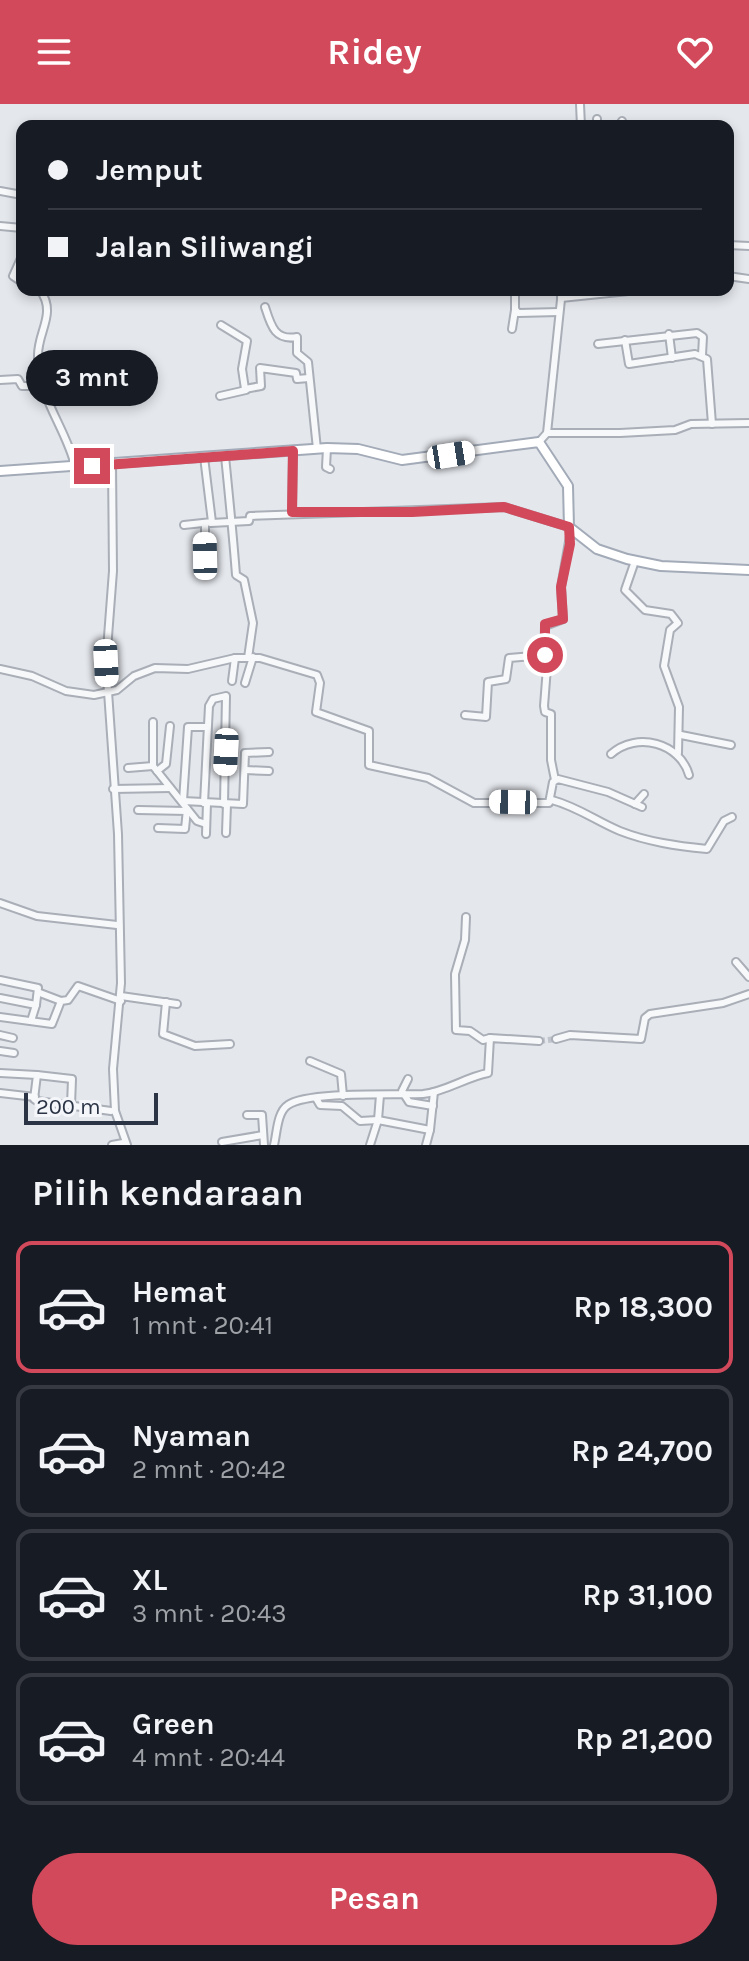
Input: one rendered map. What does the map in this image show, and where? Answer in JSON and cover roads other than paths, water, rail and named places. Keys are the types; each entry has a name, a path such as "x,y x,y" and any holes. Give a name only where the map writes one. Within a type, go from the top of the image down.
{"main road":[{"path":"0,471 322,449 358,449 392,459 414,460 539,442 568,486 570,528 597,549 635,561 749,570"}],"street":[{"path":"44,296 48,313 38,354 44,386 75,466"},
{"path":"512,329 515,296"},
{"path":"539,442 547,433 561,296"},
{"path":"265,307 278,335 297,337 297,353 308,362 322,449 326,467 330,469"},
{"path":"515,310 559,312"},
{"path":"221,325 247,341 242,369 246,390"},
{"path":"598,344 669,334 700,335 702,355 710,364 712,424"},
{"path":"669,334 672,358"},
{"path":"625,340 629,364 702,355"},
{"path":"220,396 261,386 260,368 296,373 297,379 309,378"},
{"path":"0,380 18,379 22,386 44,386"},
{"path":"547,433 649,432 691,424 749,423"},
{"path":"292,512 293,451"},
{"path":"225,456 234,523 236,575 244,580 251,608 251,658 245,683"},
{"path":"204,457 208,524 205,556"},
{"path":"111,464 114,548 106,694 114,789 119,999 113,1069 119,1129"},
{"path":"184,525 234,523 249,521 250,516 292,512 412,512 504,507 570,528 561,584 563,619 545,624 547,667 544,711 551,714 551,757 555,780 552,800"},
{"path":"635,561 625,590 645,610 671,614 678,623 670,630 664,666 679,707 681,735 678,753"},
{"path":"465,715 486,717 488,681 506,679 510,658 528,653 545,655"},
{"path":"232,681 235,658"},
{"path":"0,669 32,676 66,691 106,694 146,670 188,669 235,658 251,658 317,675 320,683 316,712 369,731 369,765 428,778 474,803 552,800 580,808 616,829 650,842 700,848 710,848 724,821 732,817"},
{"path":"206,834 207,727 213,699 225,696 229,700 226,833"},
{"path":"153,722 155,769 197,821 206,824"},
{"path":"128,768 155,769 166,764 170,726"},
{"path":"183,801 188,727 207,727"},
{"path":"681,735 731,745"},
{"path":"611,754 622,744 660,743 678,753 689,775"},
{"path":"183,801 244,803 246,752 269,752"},
{"path":"245,770 269,771"},
{"path":"555,780 595,788 638,805 644,794"},
{"path":"114,789 170,788"},
{"path":"138,810 187,810"},
{"path":"158,828 185,829 187,810"},
{"path":"112,1145 124,1144 111,1111 110,1059 119,999 117,894"},
{"path":"0,903 37,916 117,925"},
{"path":"466,917 465,938 455,974 456,1030 470,1031 483,1040 539,1041"},
{"path":"736,962 749,977"},
{"path":"0,981 38,988 40,993 61,1001 68,1000 78,986 119,999 177,1004"},
{"path":"31,1021 40,993"},
{"path":"556,1039 570,1035 641,1039 645,1018 650,1014 723,1003 749,994"},
{"path":"0,998 36,1005"},
{"path":"0,1017 52,1024 61,1001"},
{"path":"166,1002 163,1034 195,1046 230,1044"},
{"path":"0,1035 13,1038"},
{"path":"274,1145 286,1106 316,1098 434,1092 469,1076 488,1073 490,1038"},
{"path":"0,1051 14,1053"},
{"path":"310,1061 341,1074 343,1096"},
{"path":"0,1073 72,1079 71,1105"},
{"path":"35,1097 37,1075"},
{"path":"403,1094 408,1079"},
{"path":"426,1145 434,1092"},
{"path":"0,1093 111,1111"},
{"path":"403,1094 415,1106 433,1106"},
{"path":"370,1145 378,1120 380,1095"},
{"path":"316,1098 319,1105 344,1107 360,1121 378,1120 430,1130"},
{"path":"247,1115 262,1115 264,1145"},
{"path":"222,1142 263,1135"}],"tunnel":[{"path":"539,1041 556,1039"}]}
